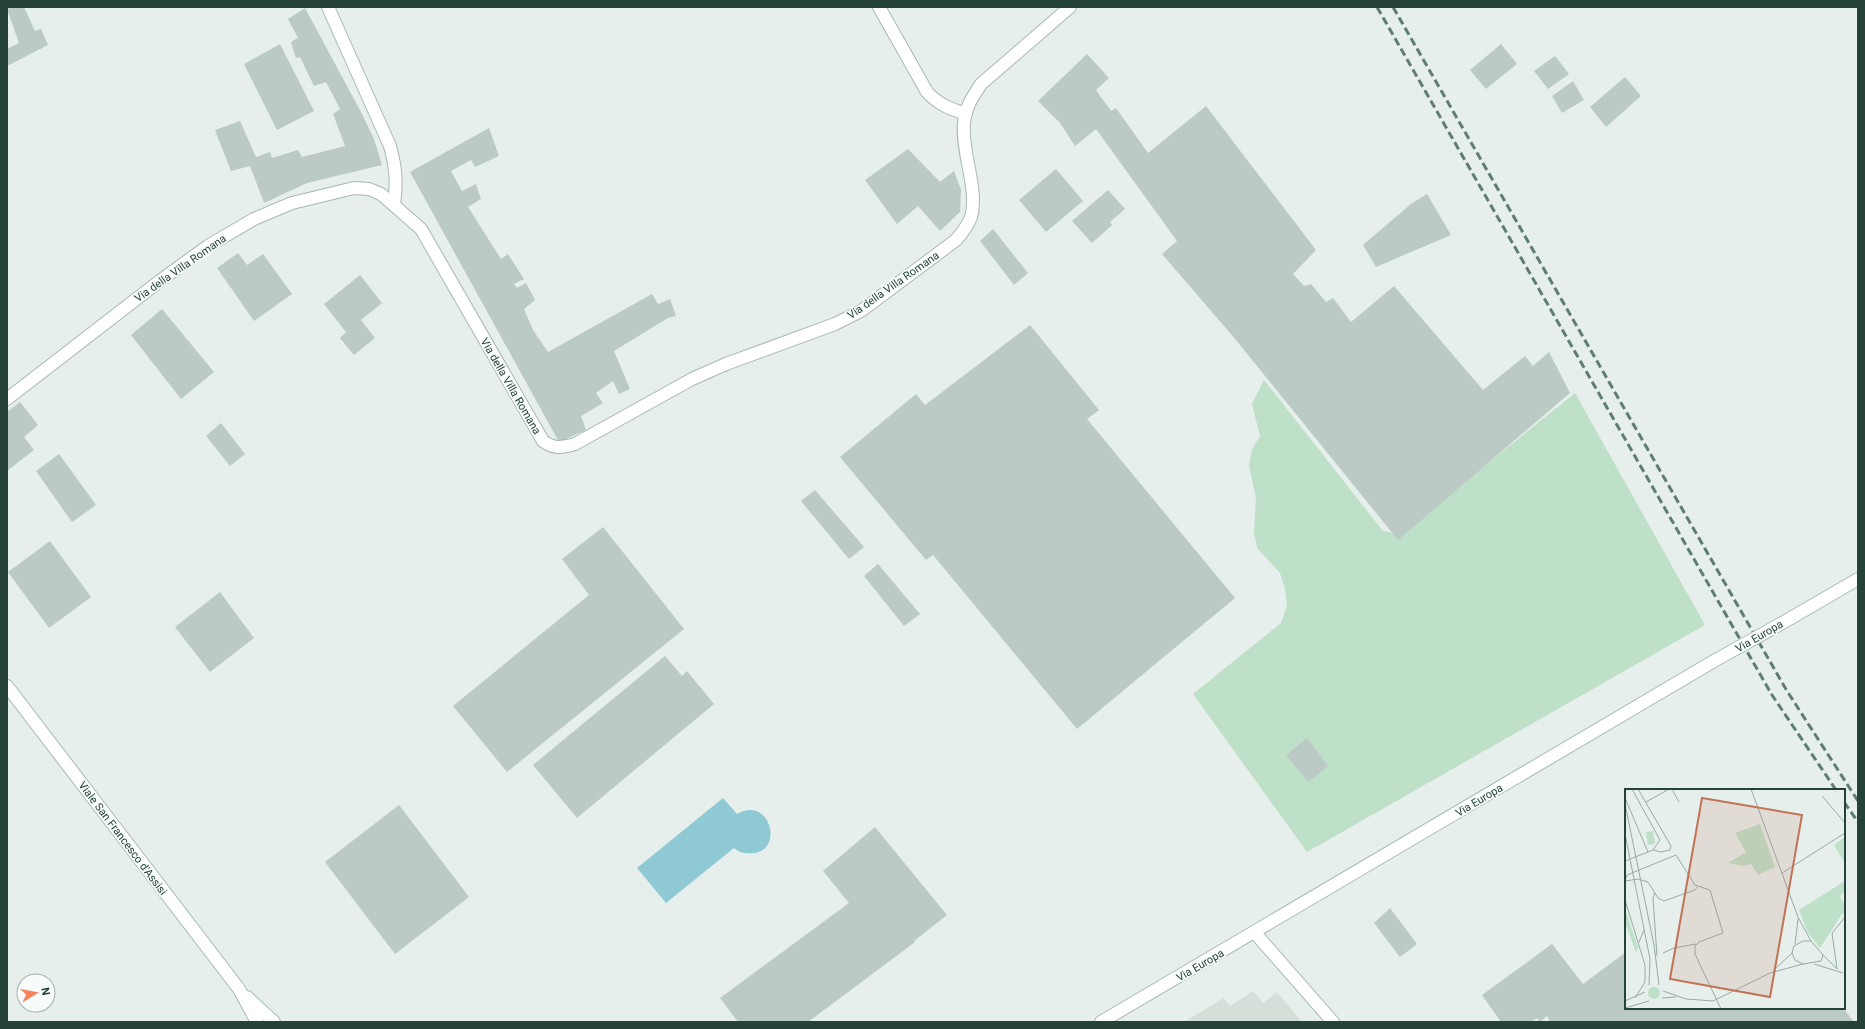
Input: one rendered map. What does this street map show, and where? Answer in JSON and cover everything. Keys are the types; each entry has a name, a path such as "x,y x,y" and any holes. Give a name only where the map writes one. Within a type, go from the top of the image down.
{"street":[{"path":"328,7 390,146 396,167 397,185 394,205"},
{"path":"879,7 927,92 935,101 947,108 966,114"},
{"name":"Via della Villa Romana","path":"7,399 161,280 208,246 254,219 292,203 354,188 369,189 381,194 421,229 543,441 553,448 563,448 575,444 692,379 726,364 841,321 861,311 956,240 966,228 971,217 973,206 963,142 964,121 970,100 981,84 1070,7"},
{"name":"Via Europa","path":"1101,1022 1255,933 1714,661 1858,579"},
{"name":"Viale San Francesco d'Assisi","path":"7,686 239,989 257,1022"},
{"path":"1255,933 1333,1022"},
{"name":"Viale San Francesco d'Assisi","path":"239,989 274,1022"}],"shaded area":[{"path":"1253,991 1263,1003 1277,992 1302,1022 1184,1022 1224,998 1230,1006"}],"green space":[{"path":"1264,380 1383,531 1400,534 1575,393 1705,625 1307,852 1193,694 1281,623 1287,606 1285,589 1280,573 1257,548 1254,532 1256,498 1249,466 1252,449 1260,436 1252,404"}],"water":[{"path":"723,798 737,814 748,810 758,812 765,817 771,834 769,843 763,850 754,853 743,853 734,848 666,903 637,868"}],"building":[{"path":"12,7 24,7 35,31 41,29 48,45 7,66 7,49 19,43 7,9"},
{"path":"305,8 362,114 374,139 382,165 307,183 264,203 250,166 231,171 215,130 240,121 256,157 270,152 272,158 298,150 302,157 345,146 333,114 340,109 326,82 314,86 300,57 296,58 291,42 298,38 288,19"},
{"path":"280,44 314,111 277,130 244,64"},
{"path":"1501,44 1517,64 1486,89 1470,70"},
{"path":"1087,54 1109,78 1096,90 1111,111 1116,108 1148,153 1206,106 1316,250 1293,274 1304,286 1311,284 1326,302 1333,298 1351,322 1394,286 1483,390 1525,356 1533,366 1549,352 1570,393 1398,540 1236,340 1162,254 1177,241 1096,129 1075,146 1060,123 1038,101"},
{"path":"1555,56 1569,74 1548,89 1534,71"},
{"path":"1625,77 1641,96 1606,127 1590,107"},
{"path":"1573,81 1584,100 1562,113 1552,96"},
{"path":"489,128 499,156 475,167 471,160 451,171 462,191 476,184 481,199 468,207 501,259 508,254 524,279 514,284 517,288 526,283 535,300 524,309 533,330 548,352 652,294 658,304 670,299 676,316 668,318 614,351 630,389 619,394 613,381 596,393 603,403 581,416 586,430 559,442 410,172"},
{"path":"908,149 940,182 954,171 961,190 960,212 940,231 918,206 897,224 865,180"},
{"path":"1056,169 1083,201 1046,232 1019,200"},
{"path":"1108,190 1125,209 1110,222 1112,225 1092,243 1072,221"},
{"path":"1427,194 1451,235 1376,267 1363,245 1411,204"},
{"path":"993,229 1028,273 1014,285 980,241"},
{"path":"238,253 247,265 263,254 292,294 254,321 217,268"},
{"path":"360,275 382,303 361,320 375,338 354,355 340,338 346,332 324,304"},
{"path":"162,309 214,372 181,399 131,335"},
{"path":"1030,325 1099,410 1087,419 1235,598 1077,729 933,555 926,560 840,457 916,394 925,405"},
{"path":"20,402 38,425 24,437 34,450 7,471 7,412"},
{"path":"221,423 245,454 230,466 206,436"},
{"path":"59,454 96,505 72,522 36,471"},
{"path":"815,490 864,547 849,559 801,501"},
{"path":"603,527 684,629 507,772 453,706 589,595 562,559"},
{"path":"50,541 91,597 49,628 8,572"},
{"path":"878,564 920,614 904,626 864,576"},
{"path":"220,592 254,638 210,672 175,627"},
{"path":"665,656 682,676 687,671 714,704 577,818 533,765"},
{"path":"1307,738 1328,766 1308,782 1286,755"},
{"path":"399,805 469,897 395,954 325,862"},
{"path":"875,827 947,915 914,941 915,942 808,1022 738,1022 720,998 849,903 823,871"},
{"path":"1390,908 1417,944 1400,957 1374,923"},
{"path":"1552,944 1583,984 1625,953 1625,1009 1844,1009 1854,1022 1550,1022 1547,1016 1540,1022 1537,1018 1531,1022 1501,1022 1482,995"}],"railway":[{"path":"1377,7 1772,695 1835,789"},
{"path":"1393,7 1787,691 1858,801"},
{"path":"1845,803 1858,822"}]}
